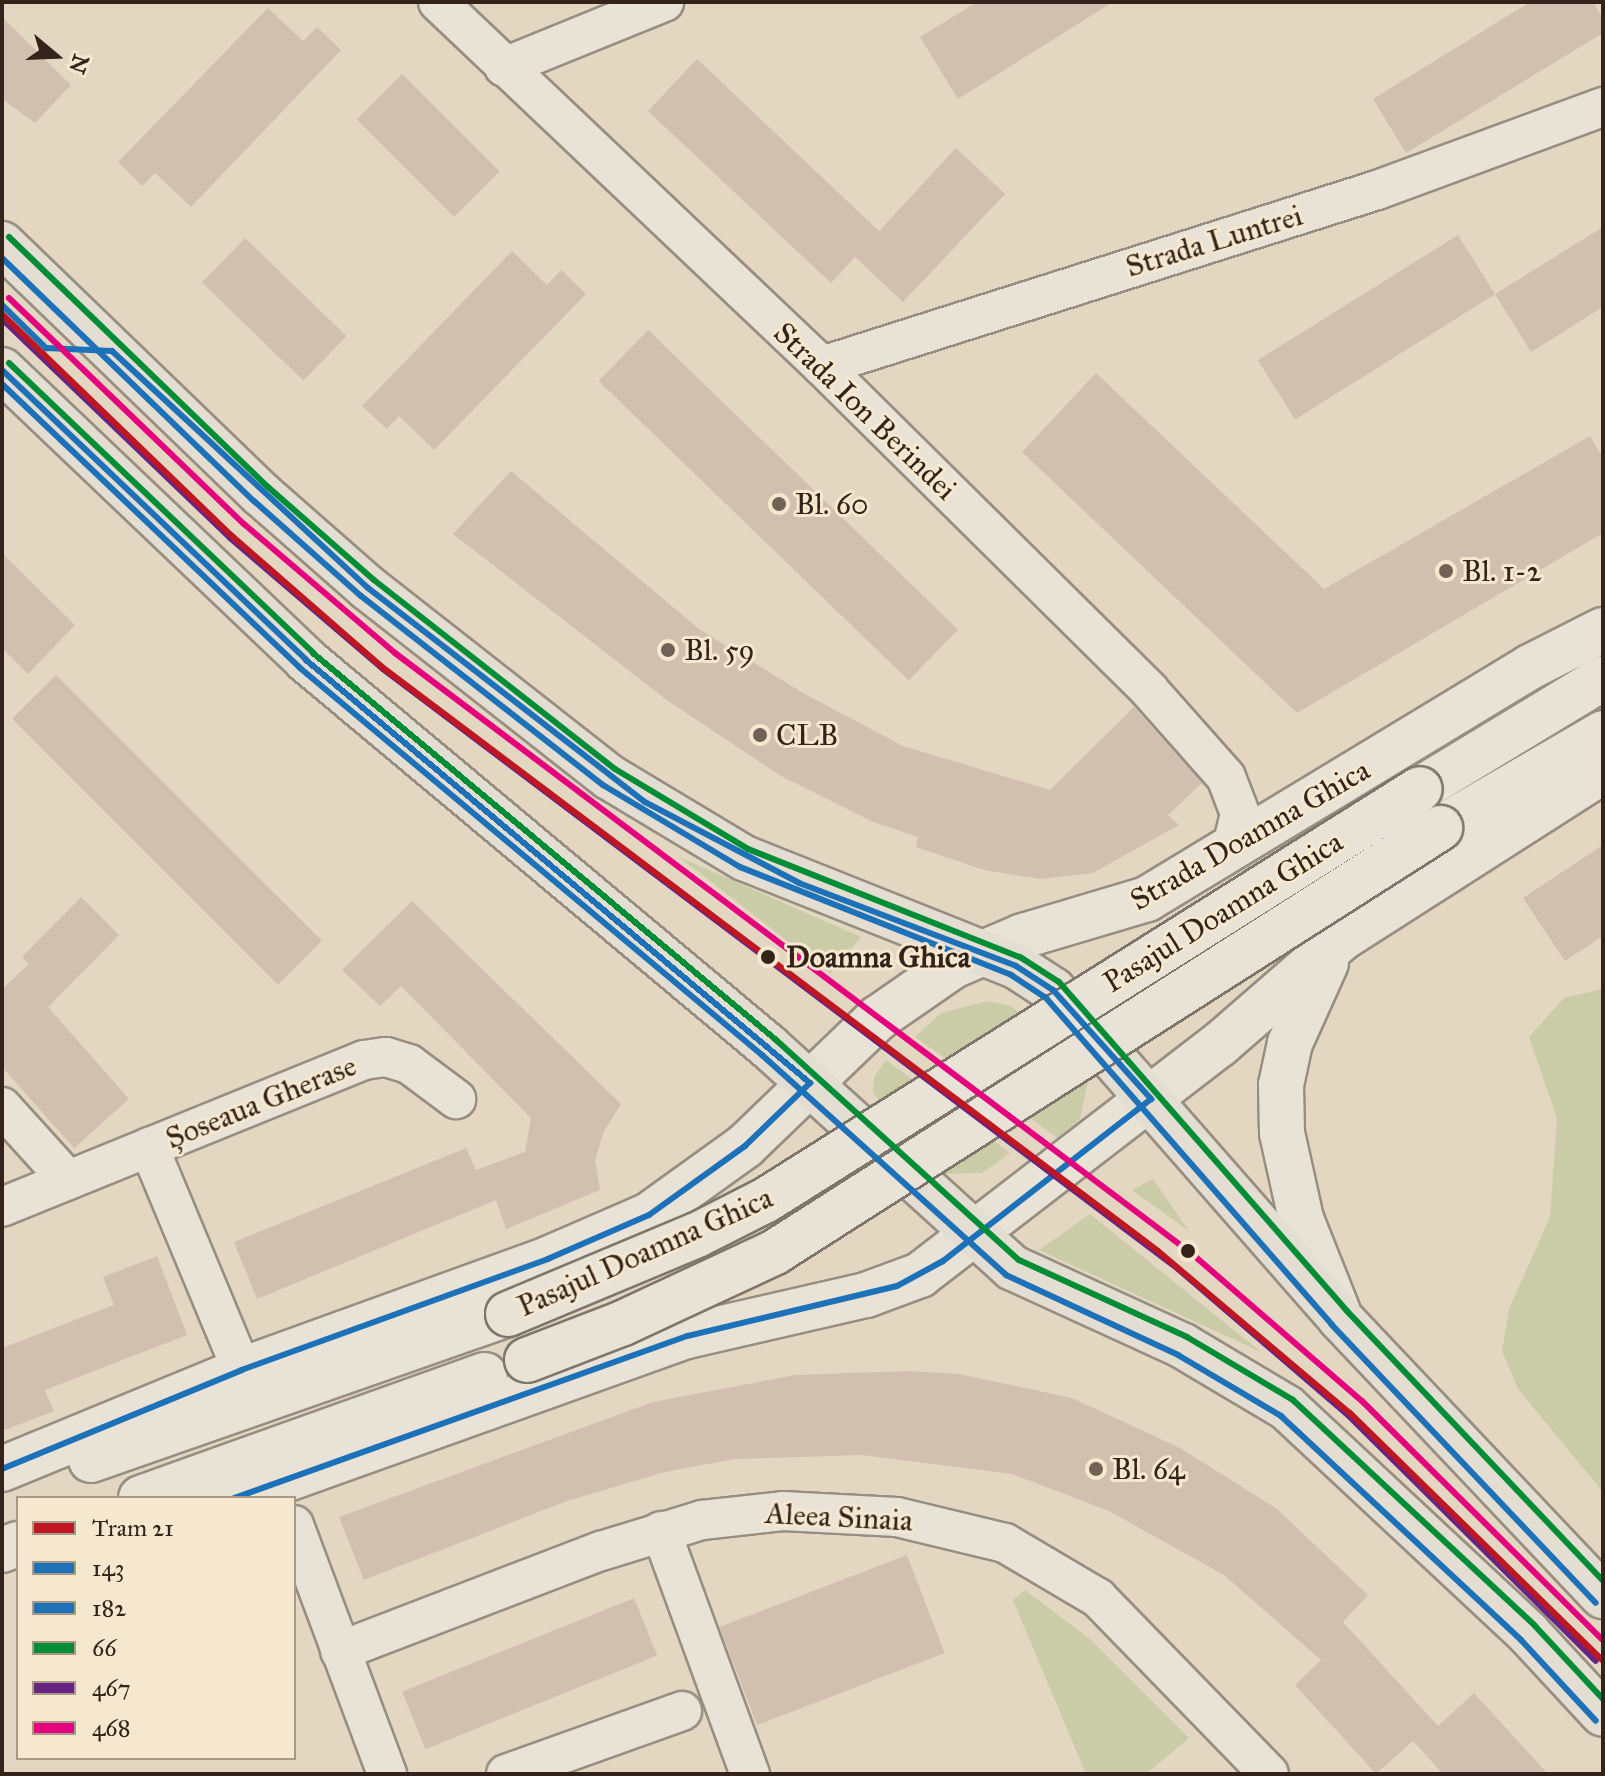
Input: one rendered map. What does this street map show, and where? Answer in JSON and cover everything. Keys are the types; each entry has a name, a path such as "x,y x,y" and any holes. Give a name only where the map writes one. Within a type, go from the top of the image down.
{"main road":[{"path":"2,244 344,567 609,777 744,858 981,951 1053,990 1340,1318 1603,1596"},
{"path":"2,370 306,660 810,1083 974,1236 1013,1268 1183,1346 1287,1408 1443,1552 1603,1714"},
{"name":"Strada Doamna Ghica","path":"2,1469 242,1370 548,1259 649,1215 745,1146 878,1018 981,951 1135,905 1231,850 1530,667 1603,630"},
{"name":"Pasajul Doamna Ghica","path":"2,1491 508,1314 697,1235 777,1194 1420,789 1603,678"},
{"name":"Pasajul Doamna Ghica","path":"147,1496 527,1360 637,1317 775,1252 1440,828 1603,733"},
{"path":"246,1496 282,1490 687,1336 897,1286 943,1261 1151,1099 1342,938 1603,771"},
{"path":"1340,1318 1301,1219 1287,1169 1281,1085 1303,1007 1342,938"}],"street":[{"name":"Strada Ion Berindei","path":"438,2 822,366 1149,690 1226,777 1240,814 1231,850"},
{"path":"504,67 664,2"},
{"name":"Strada Luntrei","path":"822,366 1377,190 1603,107"},
{"name":"Șoseaua Gherase","path":"2,1207 364,1060 386,1057 409,1064 456,1099"},
{"path":"2,1107 68,1180"},
{"name":"Șoseaua Gherase","path":"149,1147 242,1370"},
{"name":"Aleea Sinaia","path":"340,1651 661,1531 748,1513 837,1511 938,1523 1005,1543 1098,1598 1269,1774"},
{"path":"296,1530 387,1774"},
{"path":"661,1531 750,1774"},
{"path":"506,1774 682,1711"}],"green space":[{"path":"679,857 861,937 830,974"},
{"path":"1603,989 1603,1492 1518,1389 1502,1351 1509,1309 1550,1217 1557,1118 1529,1037 1564,998"},
{"path":"988,1001 1010,1006 1027,1018 1088,1081 1080,1119 1058,1138 915,1037 941,1013"},
{"path":"886,1060 1010,1153 982,1173 943,1174 873,1093 874,1077"},
{"path":"1153,1179 1189,1231 1132,1190"},
{"path":"1090,1214 1261,1352 1039,1250"},
{"path":"1025,1590 1091,1640 1189,1738 1146,1774 1086,1774 1013,1600"}],"building":[{"path":"977,2 1113,2 958,99 920,37"},
{"path":"1530,2 1593,2 1603,19 1603,33 1406,153 1373,99"},
{"path":"268,8 303,41 317,27 341,50 191,207 155,173 142,186 118,162"},
{"path":"2,17 71,85 35,123 2,99"},
{"path":"697,59 879,231 956,148 1005,194 903,302 855,257 831,283 648,111"},
{"path":"402,74 500,172 454,217 357,119"},
{"path":"1603,227 1603,307 1531,352 1495,294"},
{"path":"1458,235 1495,294 1295,419 1258,360"},
{"path":"245,238 346,336 303,381 202,283"},
{"path":"512,251 547,285 561,270 586,294 434,450 399,416 387,429 362,406"},
{"name":"Bl. 60","path":"648,330 958,629 909,680 599,381"},
{"path":"1096,373 1324,589 1590,436 1603,458 1603,533 1297,713 1022,452"},
{"path":"511,471 699,629 803,693 903,746 1050,790 1134,707 1202,783 1168,815 1179,825 1093,873 1040,879 984,870 916,847 918,837 873,822 781,776 668,701 453,534"},
{"path":"2,553 75,625 28,674 2,648"},
{"path":"56,675 322,941 278,985 12,719"},
{"path":"1603,845 1603,936 1565,961 1523,898"},
{"path":"81,897 119,935 48,1007 129,1099 74,1148 2,1067 2,989 29,964 22,957"},
{"path":"412,901 621,1104 604,1131 595,1160 600,1190 506,1229 496,1200 257,1299 234,1242 466,1148 476,1170 525,1152 531,1118 401,986 380,1006 342,970"},
{"path":"157,1256 187,1335 45,1390 54,1411 2,1431 2,1348 114,1305 103,1277"},
{"path":"908,1371 959,1374 1072,1398 1180,1448 1277,1509 1368,1595 1343,1622 1438,1726 1474,1693 1548,1774 1443,1774 1413,1741 1376,1774 1295,1685 1321,1660 1224,1575 1109,1511 1012,1474 862,1455 735,1459 665,1472 567,1501 364,1580 339,1517 653,1402 795,1375"},
{"path":"907,1555 945,1653 757,1725 719,1627"},
{"path":"634,1598 657,1655 425,1749 402,1692"}],"tram line":[{"name":"21","path":"2,314 232,536 382,667 1158,1251 1350,1413 1603,1661"}],"transit line":[{"name":"66","path":"9,237 268,487 374,580 615,769 748,849 1020,957 1059,982 1347,1311 1603,1581"},
{"name":"182","path":"2,258 254,501 361,596 603,785 740,867 1011,975 1046,998 1332,1325 1596,1603"},
{"name":"468","path":"9,298 244,524 395,653 1191,1253 1362,1401 1603,1640"},
{"name":"143","path":"2,305 46,348 112,351 368,588 645,802 799,883 1016,966 1053,990 1151,1099 943,1261 897,1286 687,1336 240,1496"},
{"name":"467","path":"2,319 230,538 383,669 1178,1269 1348,1415 1596,1661"},
{"name":"66","path":"9,363 313,653 775,1039 1019,1260 1187,1337 1293,1400 1535,1626 1603,1699"},
{"name":"143","path":"2,370 306,660 810,1083 745,1146 649,1215 548,1259 242,1370 2,1469"},
{"name":"182","path":"2,384 300,668 762,1055 1006,1275 1178,1355 1281,1416 1521,1640 1596,1721"}],"place":[{"name":"Bl. 60","path":"779,504"},
{"name":"Bl. 1-2","path":"1446,571"},
{"name":"Bl. 59","path":"668,650"},
{"name":"CLB","path":"760,735"},
{"name":"Doamna Ghica","path":"768,957"},
{"name":"Bl. 64","path":"1096,1469"}]}
